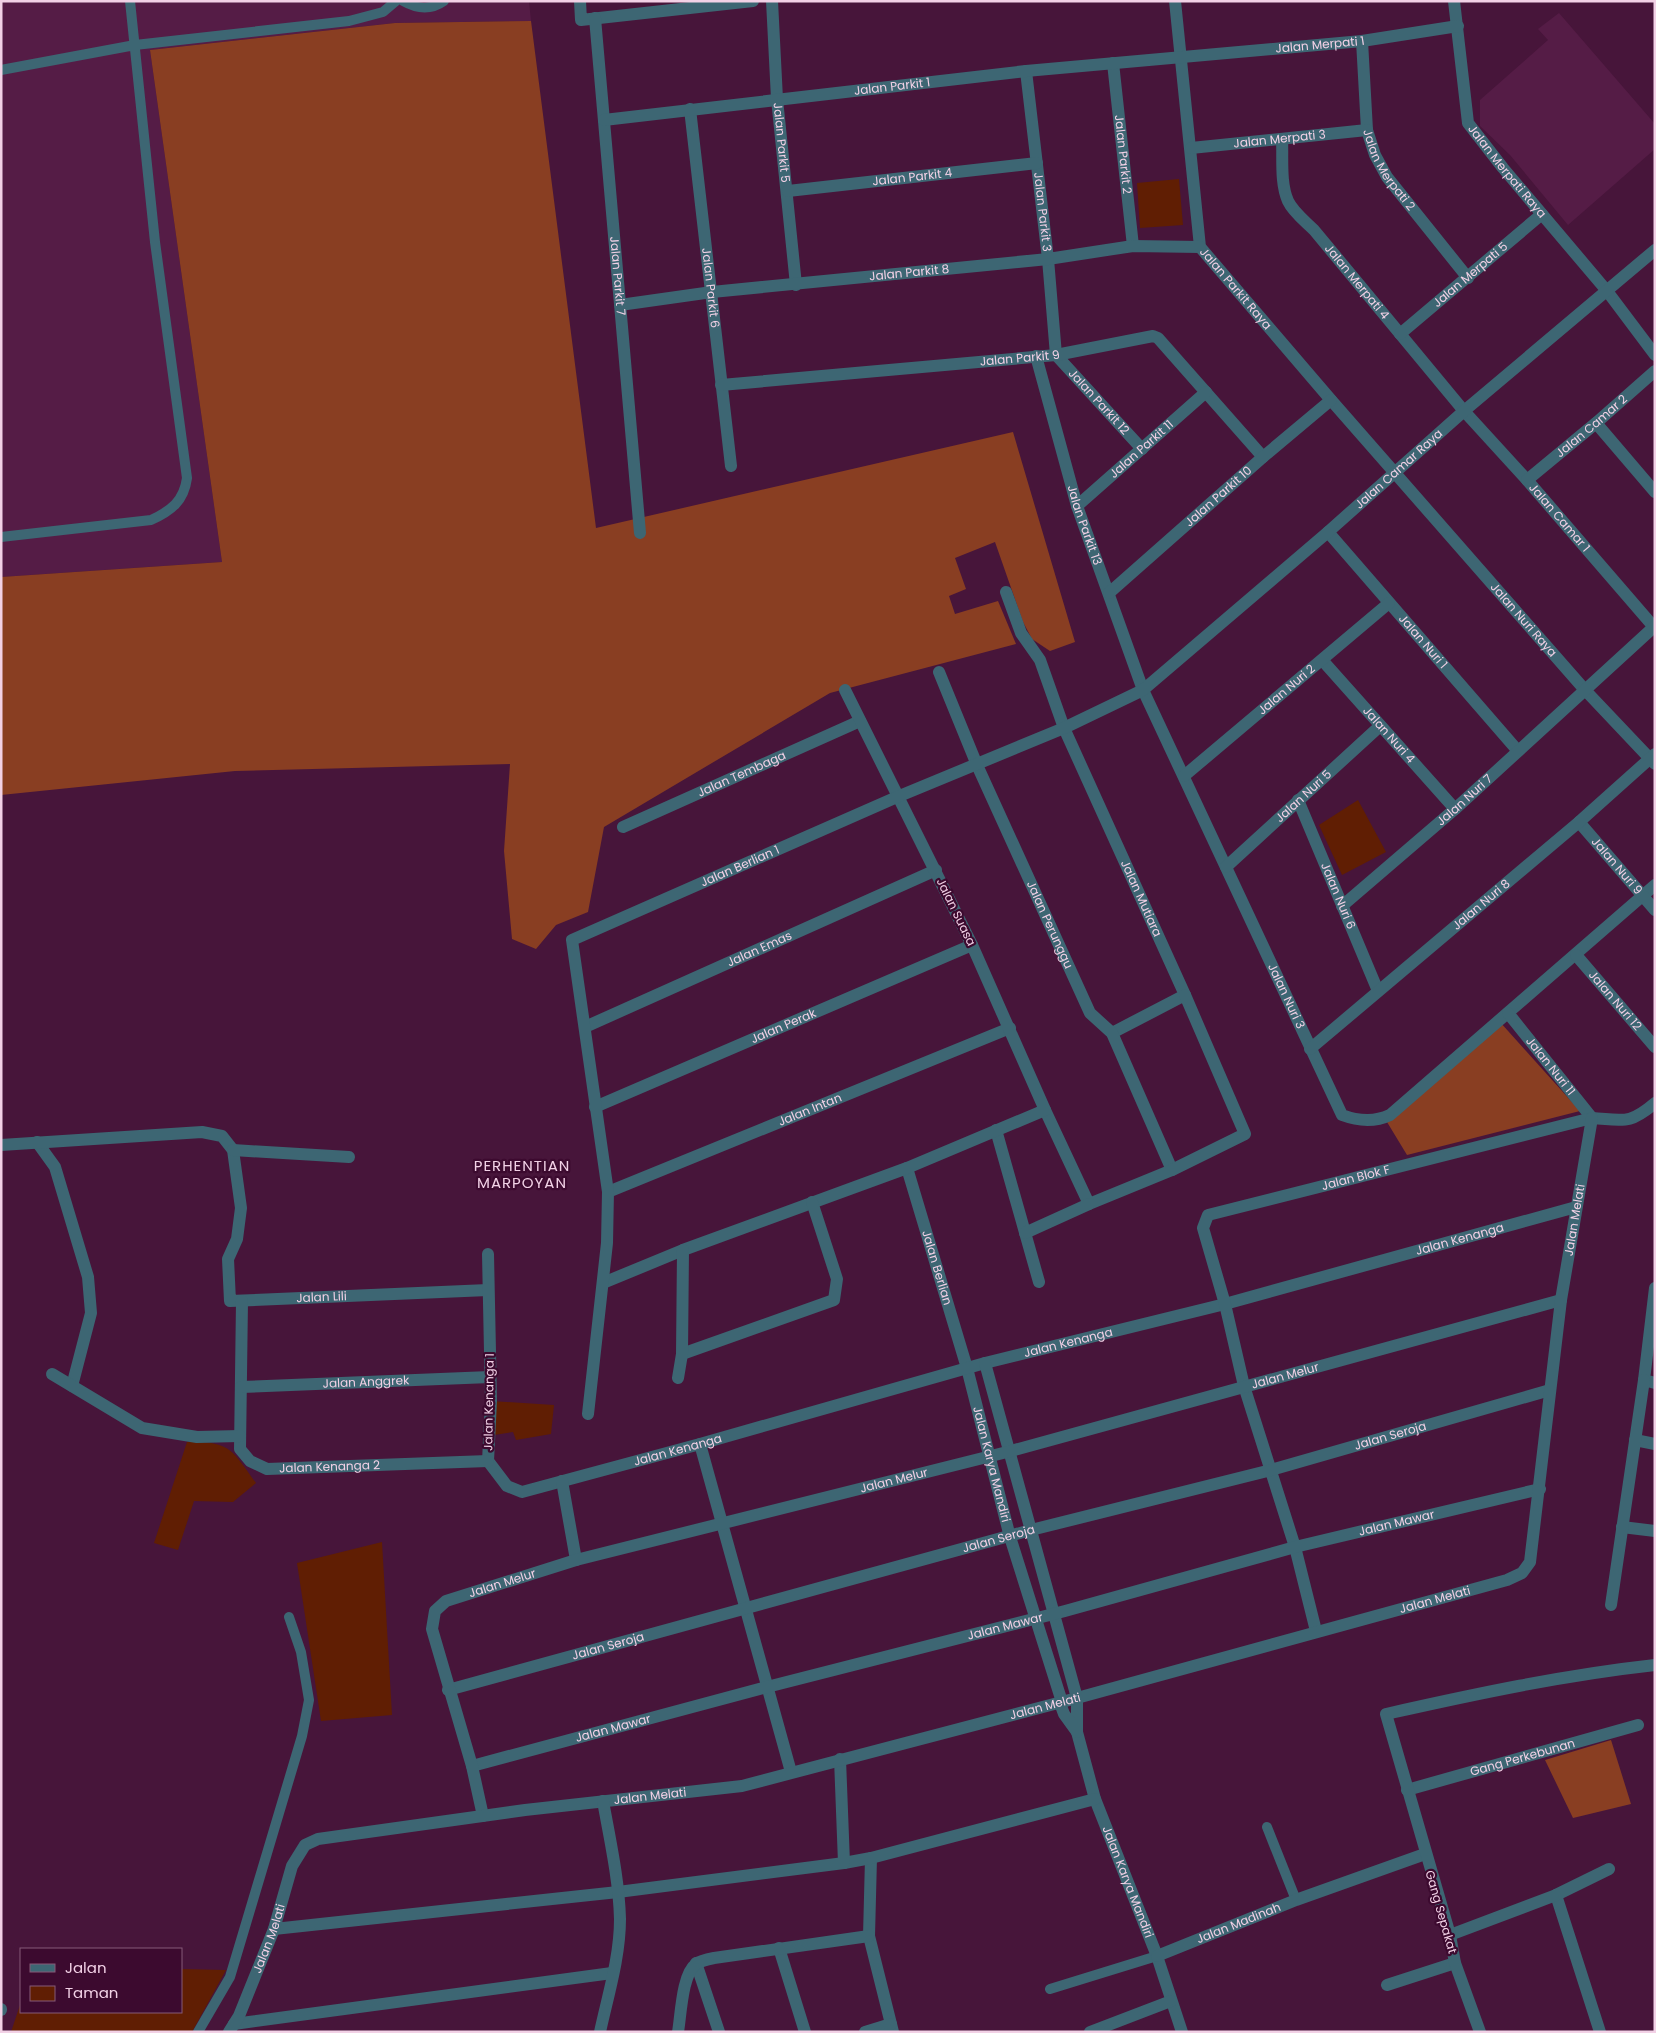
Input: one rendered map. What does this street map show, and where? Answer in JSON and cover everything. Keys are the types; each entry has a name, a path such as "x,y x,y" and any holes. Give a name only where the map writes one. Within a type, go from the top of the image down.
{"street":[{"path":"580,1 581,20 753,1"},
{"name":"Jalan Parkit 5","path":"772,1 778,99 796,285"},
{"name":"Jalan Parkit Raya","path":"1175,1 1200,247 1331,400 1396,472"},
{"name":"Jalan Merpati Raya","path":"1454,1 1468,123 1607,291 1655,355"},
{"name":"Jalan Parkit 7","path":"595,18 640,533"},
{"name":"Jalan Merpati 1","path":"1181,56 1362,41 1458,26"},
{"name":"Jalan Merpati 2","path":"1362,41 1367,130 1375,155 1387,177 1468,278"},
{"name":"Jalan Parkit 1","path":"604,120 1026,71 1181,56"},
{"name":"Jalan Parkit 2","path":"1112,63 1132,246"},
{"name":"Jalan Parkit 3","path":"1026,71 1048,259 1056,355"},
{"name":"Jalan Parkit 6","path":"690,109 731,466"},
{"name":"Jalan Merpati 3","path":"1190,148 1367,130"},
{"name":"Jalan Merpati 4","path":"1282,139 1285,190 1288,202 1464,411"},
{"name":"Jalan Parkit 4","path":"788,192 1037,163"},
{"name":"Jalan Merpati 5","path":"1400,334 1542,214"},
{"name":"Jalan Parkit 8","path":"620,305 712,292 1048,259 1132,246 1200,247"},
{"name":"Jalan Camar Raya","path":"1143,690 1328,532 1464,411 1655,250"},
{"name":"Jalan Parkit 9","path":"721,386 1056,355 1156,337 1263,457"},
{"name":"Jalan Parkit 12","path":"1056,355 1142,449"},
{"name":"Jalan Parkit 13","path":"1036,356 1078,506 1143,690"},
{"name":"Jalan Camar 2","path":"1527,480 1655,371"},
{"name":"Jalan Parkit 11","path":"1078,506 1206,392"},
{"name":"Jalan Parkit 10","path":"1109,593 1263,457 1331,400"},
{"name":"Jalan Camar 1","path":"1464,411 1527,480 1654,626"},
{"path":"1596,423 1655,492"},
{"name":"Jalan Nuri Raya","path":"1396,472 1585,690 1653,759"},
{"name":"Jalan Nuri 1","path":"1328,532 1518,751"},
{"name":"Jalan Mutiara","path":"1006,592 1024,638 1040,660 1064,728 1185,995 1245,1134 1172,1170"},
{"name":"Jalan Nuri 2","path":"1184,776 1323,661 1389,603"},
{"name":"Jalan Nuri 7","path":"1342,906 1455,810 1654,626"},
{"name":"Jalan Nuri 4","path":"1323,661 1455,810"},
{"name":"Jalan Perunggu","path":"939,672 977,764 1090,1013 1112,1033 1172,1170"},
{"path":"845,690 897,797"},
{"name":"Jalan Berlian 1","path":"588,1414 608,1243 608,1192 572,940 897,797 1064,728 1143,690"},
{"name":"Jalan Nuri 3","path":"1143,690 1342,1115 1354,1120 1380,1120 1390,1115 1508,1013"},
{"name":"Jalan Tembaga","path":"623,827 860,721"},
{"name":"Jalan Nuri 5","path":"1226,867 1380,726"},
{"name":"Jalan Nuri 8","path":"1310,1049 1653,759"},
{"name":"Jalan Suasa","path":"897,797 936,870 972,945 1089,1204"},
{"name":"Jalan Nuri 6","path":"1298,800 1378,991"},
{"name":"Jalan Nuri 9","path":"1579,822 1655,910"},
{"name":"Jalan Emas","path":"585,1027 936,870"},
{"path":"1508,1013 1655,884"},
{"name":"Jalan Perak","path":"595,1107 972,945"},
{"name":"Jalan Nuri 12","path":"1576,955 1655,1046"},
{"path":"1112,1033 1185,995"},
{"name":"Jalan Nuri 11","path":"1508,1013 1592,1118"},
{"name":"Jalan Intan","path":"608,1192 1010,1028"},
{"path":"1592,1118 1629,1120 1638,1117 1655,1104"},
{"path":"603,1283 682,1250 907,1168 1045,1110"},
{"name":"Jalan Melati","path":"232,2028 274,1929 292,1866 305,1845 318,1839 603,1801 742,1786 1061,1703 1316,1631 1507,1580 1522,1573 1530,1562 1561,1300 1592,1118"},
{"name":"Jalan Blok F","path":"1225,1304 1202,1228 1208,1215 1592,1118"},
{"path":"996,1130 1039,1282"},
{"path":"1,1145 202,1132 222,1136 233,1150 241,1208 237,1238 228,1259 230,1301 242,1301 241,1387"},
{"path":"37,1142 55,1167 88,1277 90,1313 72,1386"},
{"path":"233,1150 350,1157"},
{"name":"Jalan Berlian","path":"907,1168 966,1368"},
{"path":"1025,1233 1172,1170"},
{"path":"682,1354 834,1300 836,1279 812,1202"},
{"name":"Jalan Kenanga","path":"562,1481 700,1444 966,1368 1225,1304 1576,1207"},
{"path":"678,1378 682,1354 682,1250"},
{"name":"Jalan Kenanga 1","path":"488,1254 490,1377 488,1461 507,1486 522,1492 562,1481"},
{"name":"Jalan Lili","path":"242,1301 488,1290"},
{"path":"1611,1605 1635,1440 1649,1382 1655,1293"},
{"name":"Jalan Melur","path":"483,1816 472,1766 448,1690 432,1629 435,1611 446,1601 576,1560 1011,1451 1561,1300"},
{"path":"1225,1304 1244,1386 1295,1547 1316,1631"},
{"path":"985,1363 1011,1451 1077,1698 1079,1709 1077,1732"},
{"name":"Jalan Karya Mandiri","path":"966,1368 1010,1538 1064,1714 1077,1732 1095,1799 1157,1956 1182,2032"},
{"path":"52,1374 142,1428 197,1437 240,1436"},
{"name":"Jalan Anggrek","path":"241,1387 490,1377"},
{"name":"Jalan Kenanga 2","path":"241,1387 240,1449 250,1461 267,1468 488,1461"},
{"name":"Jalan Seroja","path":"448,1690 745,1607 1010,1538 1031,1530 1270,1470 1550,1390"},
{"path":"1635,1440 1655,1444"},
{"path":"700,1444 791,1772"},
{"path":"562,1481 576,1560"},
{"name":"Jalan Mawar","path":"472,1766 767,1687 1055,1613 1295,1547 1540,1489"},
{"path":"1622,1527 1655,1531"},
{"name":"Gang Sepakat","path":"1480,2032 1455,1963 1450,1934 1425,1854 1386,1714 1490,1691 1602,1671 1655,1665"},
{"name":"Gang Perkebunan","path":"1407,1790 1638,1725"},
{"path":"840,1759 844,1863"},
{"path":"274,1929 618,1892 844,1863 871,1858 1095,1799"},
{"path":"600,2032 620,1920 618,1892 603,1801"},
{"name":"Jalan Madinah","path":"1157,1956 1296,1900 1425,1854"},
{"path":"865,2032 892,2028 869,1936 871,1858"},
{"path":"1450,1934 1556,1895 1609,1869"},
{"path":"1556,1895 1600,2032"},
{"path":"678,2032 685,1984 696,1964 714,1958 869,1936"},
{"path":"780,1948 805,2032"},
{"path":"1387,1985 1455,1963"},
{"path":"696,1964 719,2032"},
{"path":"232,2028 612,1973"},
{"path":"1090,2032 1172,2001"}],"lane":[{"path":"1,537 151,520 166,514 185,492 187,478 155,242 130,1"},
{"path":"1,70 135,46 349,21 383,12 396,1"},
{"path":"403,1 419,9 444,1"},
{"path":"198,2032 230,1977 302,1736 309,1700 301,1652 289,1617"},
{"path":"1267,1827 1296,1900"},
{"name":"Jalan Madinah","path":"1050,1988 1157,1956"}],"shaded area":[{"path":"1,1 529,1 531,21 395,23 150,50 222,562 1,577"},
{"path":"1559,13 1655,124 1655,149 1568,225 1510,155 1480,126 1480,100 1548,40 1538,29"},
{"path":"531,21 596,528 1013,432 1075,642 1050,651 1032,639 1023,622 995,542 955,558 966,589 949,596 955,614 998,601 1016,644 830,693 604,827 588,912 556,925 536,949 512,939 504,851 510,764 235,771 1,795 1,577 222,562 150,50 395,23"},
{"path":"1500,1022 1580,1111 1407,1155 1387,1122"},
{"path":"1611,1740 1631,1804 1573,1818 1545,1760"}],"green space":[{"path":"1179,179 1183,225 1140,228 1137,183"},
{"path":"1358,800 1386,852 1342,875 1319,825"},
{"path":"491,1401 554,1405 551,1434 516,1440 513,1432 488,1436"},
{"path":"187,1442 213,1443 229,1450 256,1483 233,1502 194,1501 178,1550 154,1543"},
{"path":"382,1542 392,1715 321,1721 297,1563"},
{"path":"182,1969 226,1970 192,2032 11,2032 20,2005 20,2013 182,2013"}],"district":[{"name":"PERHENTIAN MARPOYAN","path":"522,1174"}]}
